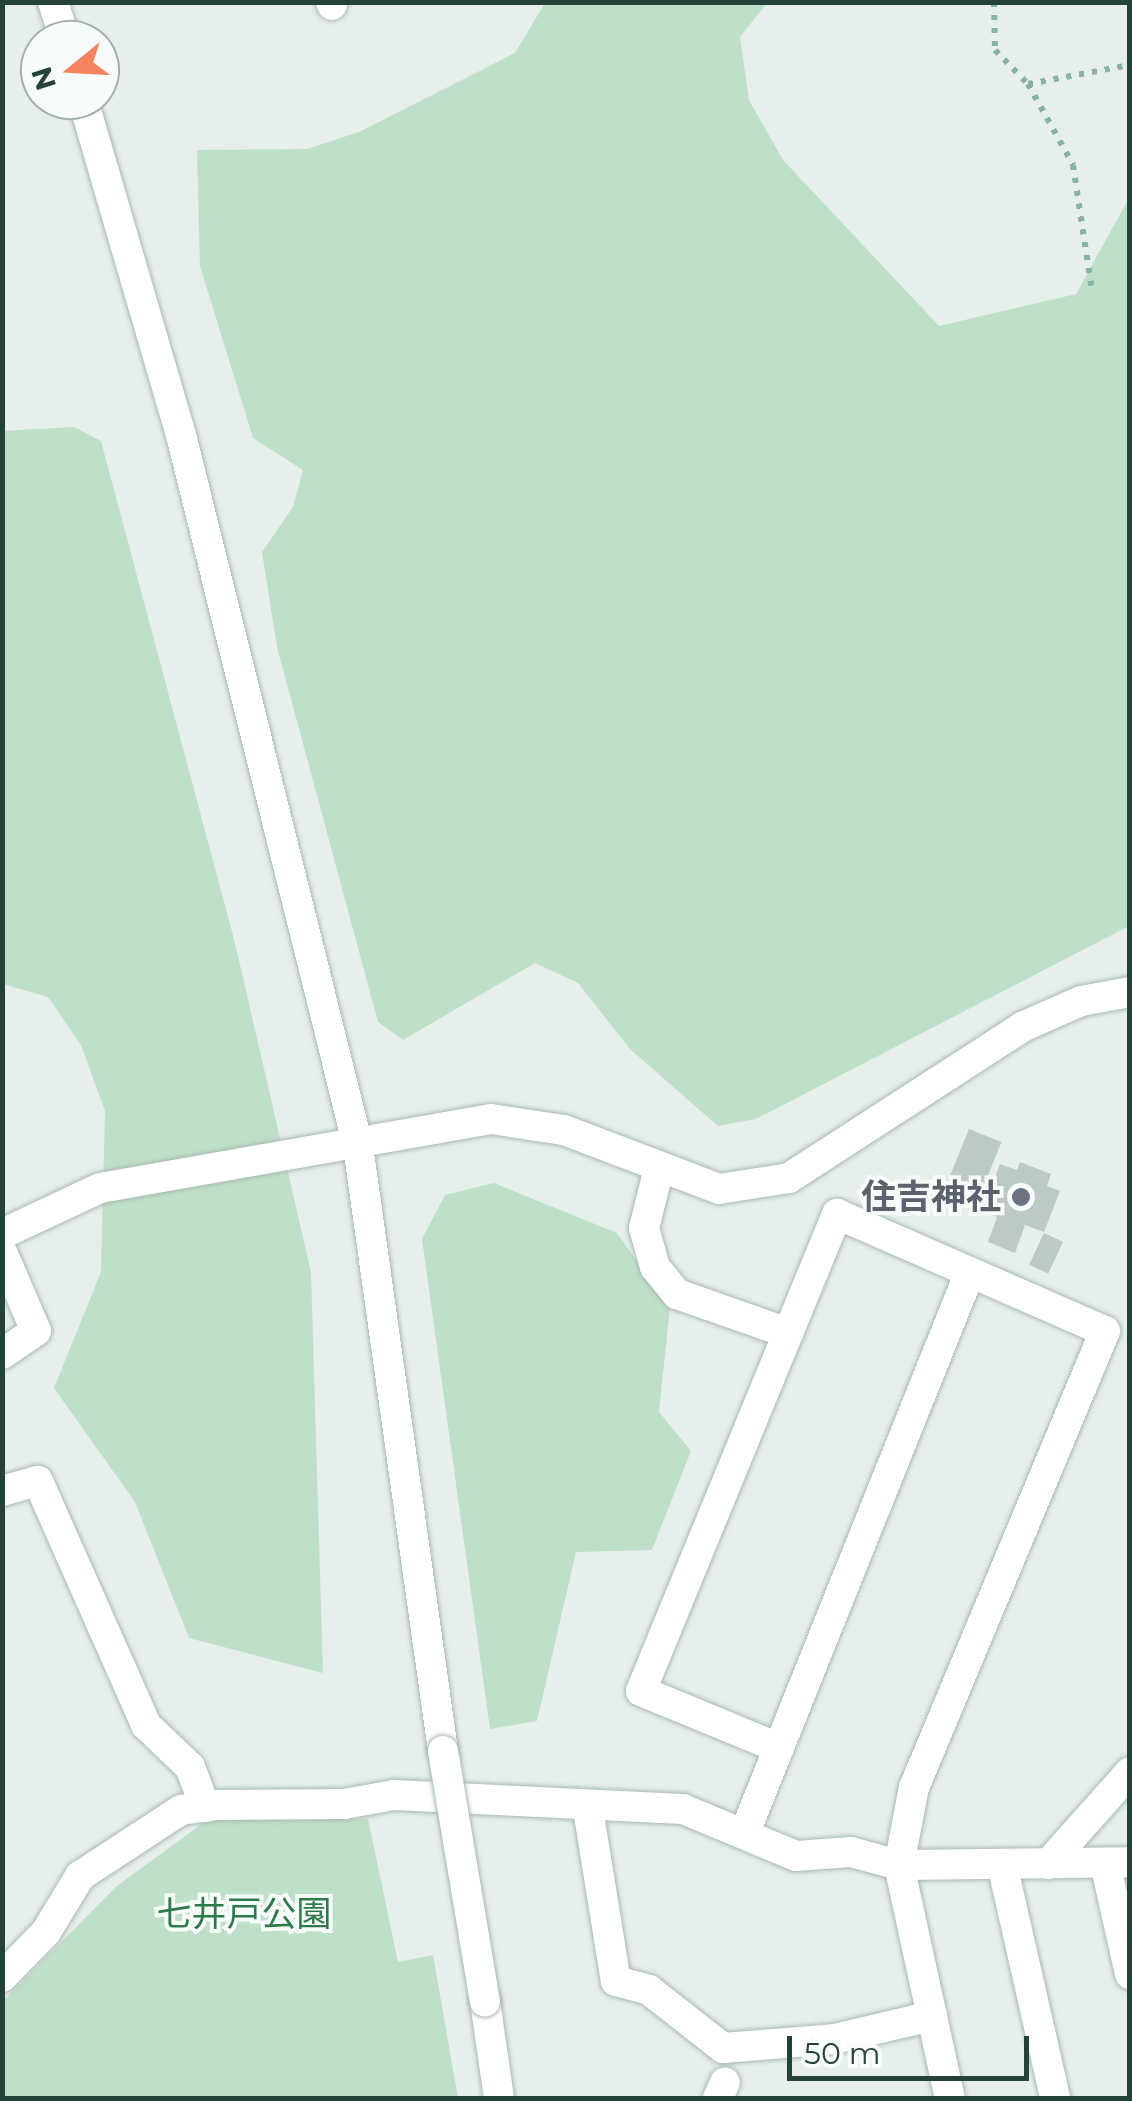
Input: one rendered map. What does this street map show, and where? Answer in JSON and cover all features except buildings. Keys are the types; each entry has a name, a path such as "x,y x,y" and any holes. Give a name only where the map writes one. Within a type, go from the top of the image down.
{"street":[{"path":"89,120 182,439 358,1146 443,1751 499,2098"},
{"path":"2,1234 100,1188 491,1120 564,1130 719,1189 788,1178 1022,1027 1082,1001 1130,992"},
{"path":"659,1168 644,1228 655,1267 676,1294 788,1333"},
{"path":"779,1748 641,1690 836,1214 968,1277 1105,1331 914,1787 899,1865 950,2098"},
{"path":"2,1252 36,1331 2,1354"},
{"path":"745,1832 968,1277"},
{"path":"2,1490 38,1481 146,1724 190,1767 205,1807"},
{"path":"1048,1864 1130,1772"},
{"path":"2,1977 46,1932 80,1876 181,1810 344,1804 394,1795 588,1810 683,1809 796,1856 850,1852 899,1865 1118,1863 1130,1974"},
{"path":"588,1810 616,1981 649,1990 723,2048 834,2040 932,2016"},
{"path":"1002,1864 1055,2098"}],"path":[{"path":"994,2 995,50 1028,84 1073,165 1092,291"},
{"path":"1028,84 1130,65"}],"green space":[{"path":"545,3 767,3 740,37 749,100 783,160 939,326 1076,294 1129,198 1129,926 756,1119 718,1126 630,1049 578,983 535,963 403,1040 378,1022 277,647 262,552 293,507 303,470 253,438 200,266 197,150 307,149 359,132 515,53"},
{"path":"74,427 101,441 235,943 311,1272 323,1673 189,1638 135,1502 54,1388 101,1272 105,1111 81,1045 48,997 3,984 2,431"},
{"path":"494,1183 617,1233 670,1307 659,1412 691,1451 652,1550 576,1552 537,1721 490,1729 422,1239 445,1195"},
{"name":"七井戸公園","path":"214,1815 368,1819 398,1962 433,1955 458,2098 3,2098 3,2001 117,1886"}],"place":[{"name":"住吉神社","path":"1021,1197"}]}
